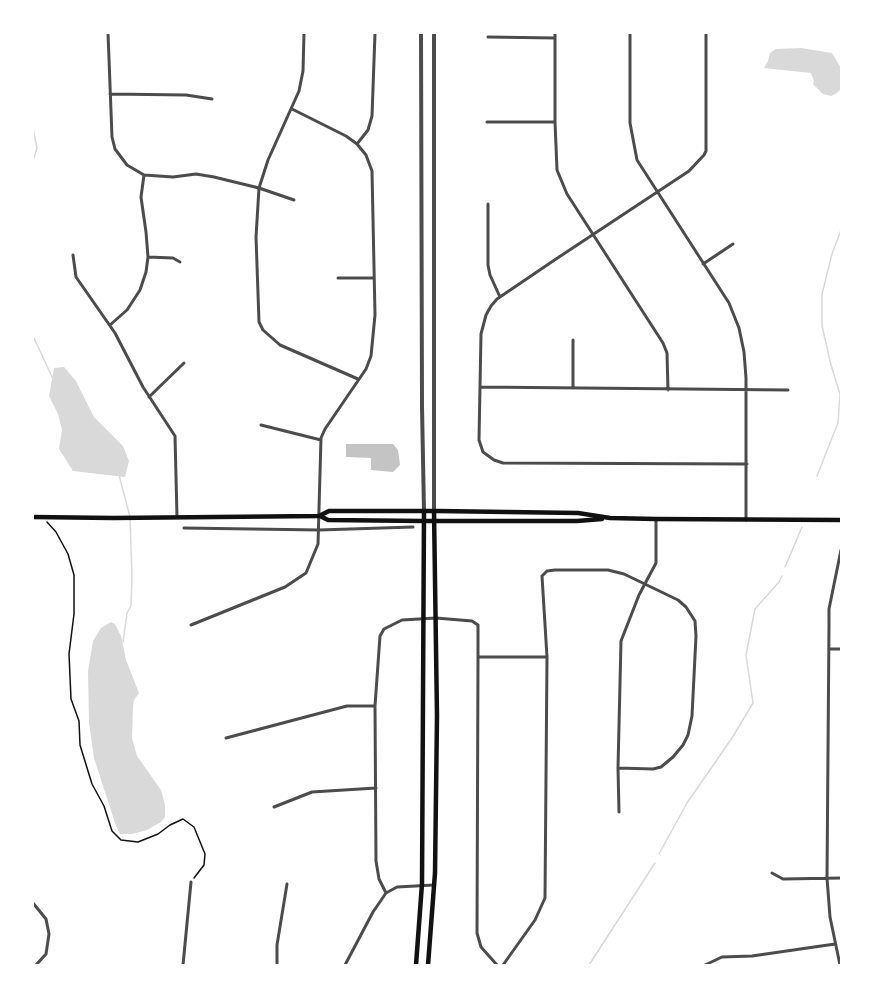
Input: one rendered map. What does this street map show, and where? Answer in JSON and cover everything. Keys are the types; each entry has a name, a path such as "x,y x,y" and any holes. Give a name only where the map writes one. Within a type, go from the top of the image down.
{"main road":[{"path":"416,965 422,884 424,511"},
{"path":"428,965 434,885 436,618 434,511"},
{"path":"33,517 320,516 329,512 434,511 578,513 610,518"},
{"path":"320,516 328,520 424,521 577,521 610,518 841,520"}],"street":[{"path":"108,33 112,137 115,148 128,165 144,175 173,177 196,174 259,188 294,200"},
{"path":"304,33 302,78 292,109 268,160 259,188 256,237 259,322 263,330 280,345 359,380"},
{"path":"357,144 368,130 372,116 375,33"},
{"path":"421,33 424,511"},
{"path":"434,33 434,511"},
{"path":"630,33 631,138 637,160 656,193 729,303 739,328 744,352 746,390 746,520"},
{"path":"706,33 706,151 696,165 500,297 491,306 482,326 479,440 483,453 503,463 747,464"},
{"path":"488,37 555,35 557,170 562,184 663,343 667,353 668,390"},
{"path":"110,94 186,95 213,99"},
{"path":"190,625 285,587 306,573 316,551 319,530 321,440 325,429 359,380 371,356 375,315 372,171 366,155 357,144 346,136 292,109"},
{"path":"487,122 555,122"},
{"path":"110,325 127,310 143,284 148,257 141,197 144,175"},
{"path":"488,204 488,265 500,297"},
{"path":"703,264 733,244"},
{"path":"73,255 76,277 110,325 149,397 175,435 177,517"},
{"path":"148,257 173,258 180,262"},
{"path":"338,278 374,278"},
{"path":"573,340 573,388"},
{"path":"149,397 184,363"},
{"path":"480,387 788,390"},
{"path":"261,425 321,440"},
{"path":"619,812 621,641 639,595 656,563 656,519"},
{"path":"184,528 319,530 413,527"},
{"path":"840,965 830,917 827,878 829,609 841,550"},
{"path":"503,965 535,920 545,898 547,657 542,576 547,571 608,570 624,574 678,600 686,607 695,621 692,716 688,735 683,745 664,766 653,769 618,768"},
{"path":"534,575 542,576"},
{"path":"386,893 379,879 376,861 375,706 378,645 384,629 402,620 436,618 476,622 478,625 477,933 481,947 497,965"},
{"path":"829,649 841,649"},
{"path":"478,657 547,657"},
{"path":"226,738 347,706 375,706"},
{"path":"274,807 312,792 376,788"},
{"path":"772,873 783,879 841,878"},
{"path":"183,965 191,882"},
{"path":"277,965 277,945 287,884"},
{"path":"345,965 373,912 386,893 397,887 434,885"},
{"path":"33,903 46,920 49,934 46,954 36,965"},
{"path":"705,965 722,957 752,956 835,944"}],"path":[{"path":"42,517 56,532 68,554 74,575 74,614 69,654 71,699 79,722 80,745 92,784 104,806 112,831 121,840 138,843 183,819 194,827 205,855 204,865 191,882"}],"shaded area":[{"path":"801,48 832,53 841,68 841,89 837,93 831,96 823,94 813,84 811,73 764,68 770,53 776,49"},
{"path":"64,367 76,381 94,417 123,446 129,461 125,477 73,471 59,449 62,430 58,414 49,396 54,368"},
{"path":"111,622 115,624 121,636 126,660 139,693 134,700 132,738 137,756 161,790 165,805 165,817 161,822 147,830 132,834 120,834 116,826 94,758 89,723 88,671 93,641 101,628"}],"building":[{"path":"346,444 393,444 398,450 400,465 393,472 371,470 371,458 346,457"}],"waterway":[{"path":"33,128 37,148 33,161"},
{"path":"817,476 838,423 840,394 822,326 822,294 841,230"},
{"path":"33,336 53,379"},
{"path":"119,475 130,517 132,577 131,606 127,613 123,642"},
{"path":"785,567 802,527"},
{"path":"659,854 687,803 753,703 746,655 755,609 782,576"},
{"path":"589,965 655,863"}]}
